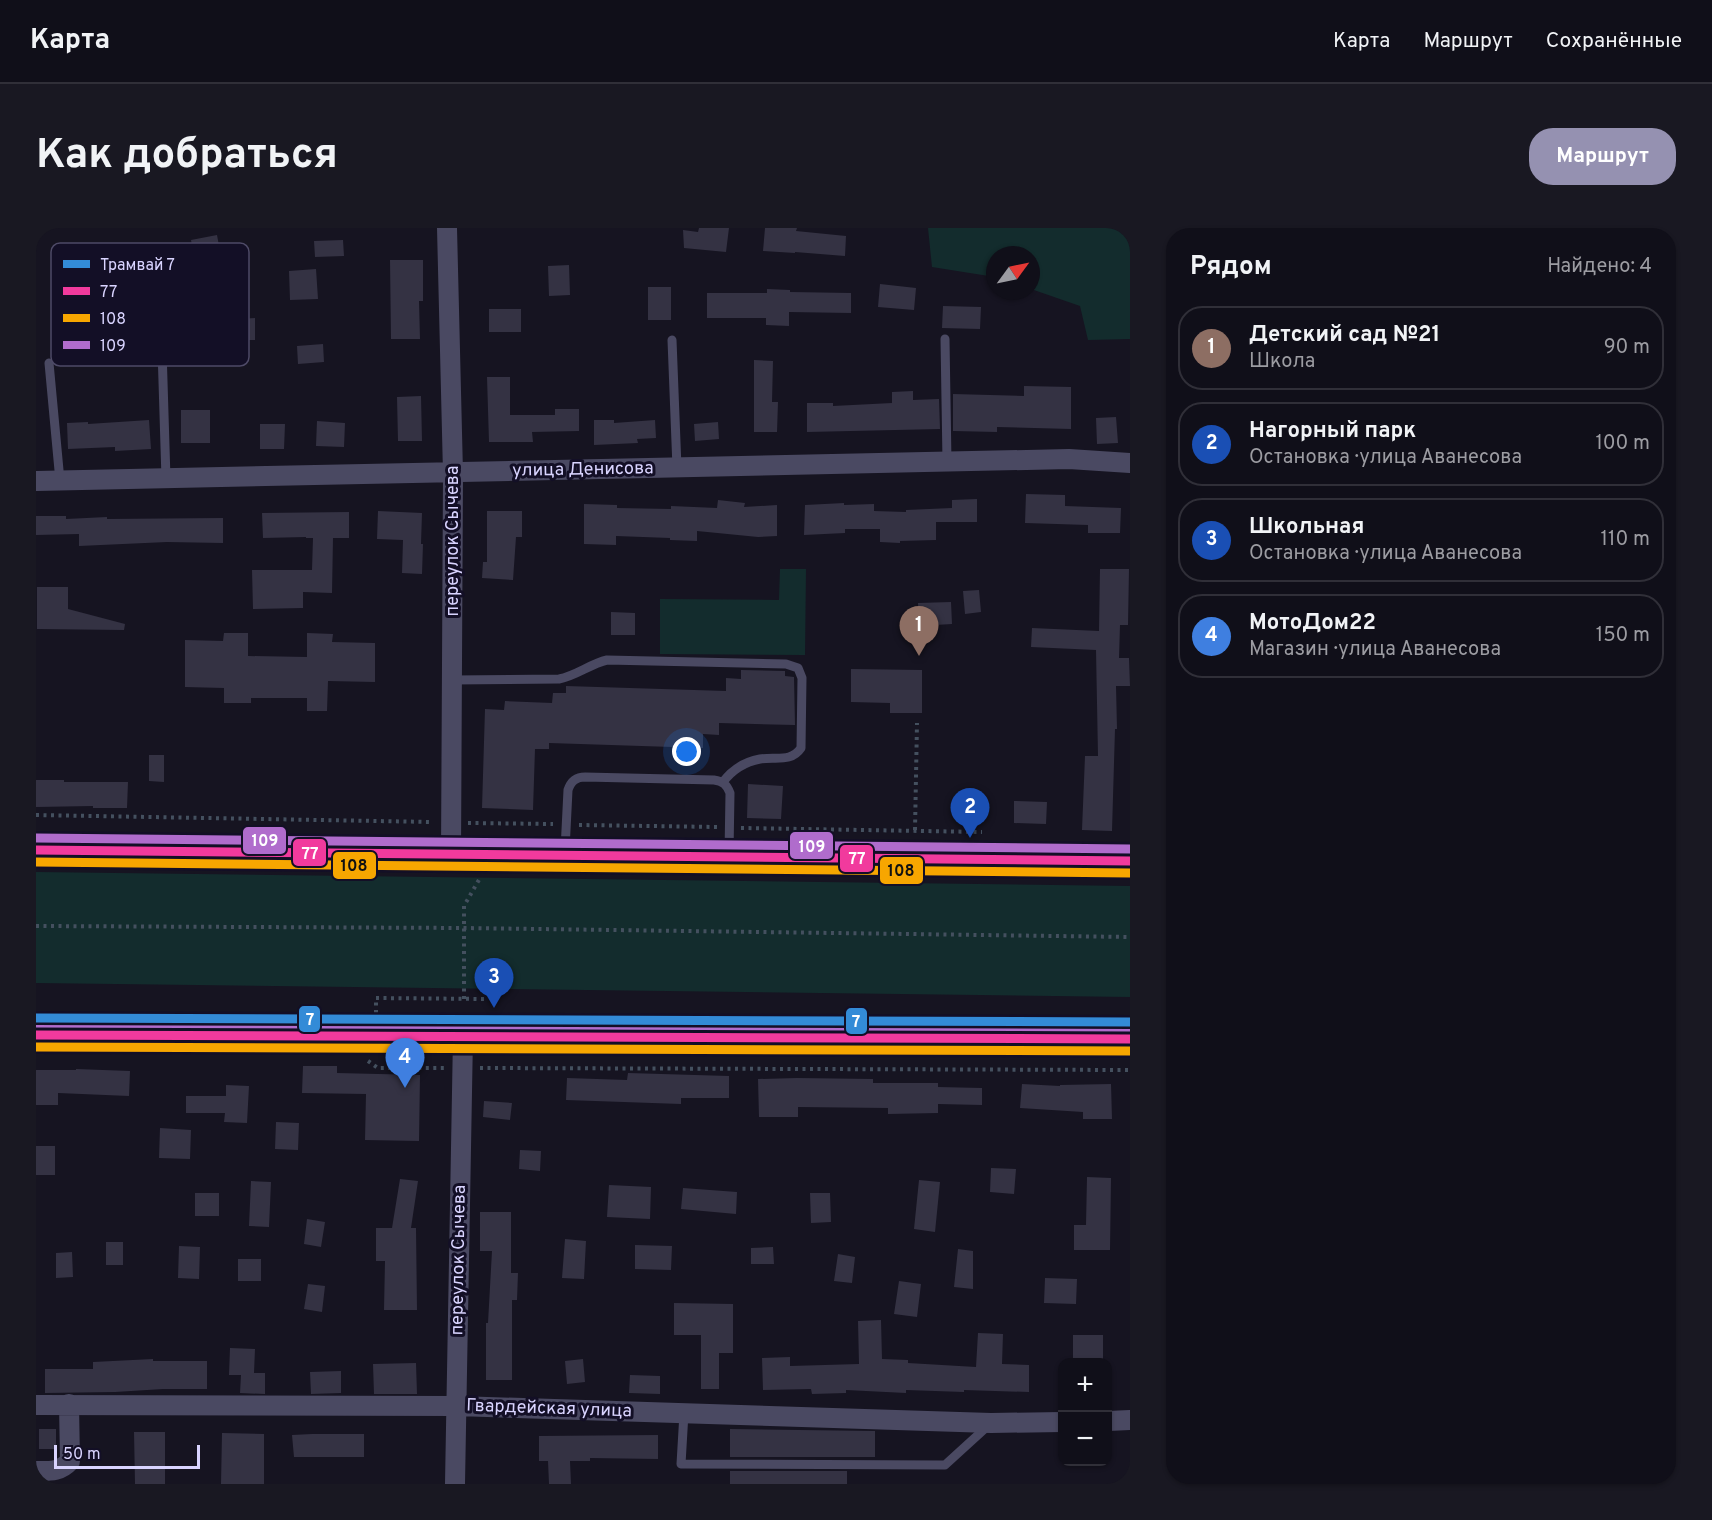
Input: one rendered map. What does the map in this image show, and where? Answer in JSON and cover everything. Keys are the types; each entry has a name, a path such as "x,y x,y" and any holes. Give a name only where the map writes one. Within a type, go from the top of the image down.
{"highway":[{"path":"36,850 1130,861"},
{"path":"36,1035 1130,1039"}],"street":[{"name":"переулок Сычева","path":"447,228 453,473 451,854"},
{"name":"улица Денисова","path":"36,481 1069,459 1130,463"},
{"name":"переулок Сычева","path":"455,1484 463,1036"},
{"path":"36,1471 64,1468 70,1461 69,1404"},
{"name":"Гвардейская улица","path":"36,1405 457,1406 991,1423 1058,1422"},
{"path":"1112,1421 1130,1420"}],"lane":[{"path":"945,339 947,462"},
{"path":"672,340 677,468"},
{"path":"49,363 60,481"},
{"path":"163,366 166,479"},
{"path":"452,680 559,679 607,660 786,664 798,668 802,678 801,748 791,757 748,762 730,773 723,782"},
{"path":"564,855 568,790 570,784 579,777 723,782 730,794 729,858"},
{"path":"684,1413 681,1464 945,1465 991,1423"}],"path":[{"path":"915,830 917,723"},
{"path":"36,815 986,832"},
{"path":"464,999 464,906 483,872"},
{"path":"36,926 464,928 1130,937"},
{"path":"463,1068 1130,1070"}],"green space":[{"path":"928,228 1130,228 1130,339 1088,340 1080,306 1040,292 1040,246 986,246 986,276 932,267"},
{"path":"780,569 806,569 805,655 660,654 660,599 779,600"},
{"path":"36,872 1130,886 1130,997 36,983"}],"building":[{"path":"699,228 729,228 726,252 684,248 683,230 698,232"},
{"path":"765,228 797,228 796,231 846,236 845,256 763,251"},
{"path":"217,235 218,243 192,243 191,240"},
{"path":"343,240 344,256 315,257 314,241"},
{"path":"390,260 423,260 423,301 419,301 420,339 391,339"},
{"path":"569,265 570,295 549,296 548,266"},
{"path":"316,269 318,299 290,300 289,271"},
{"path":"880,284 916,288 914,310 878,307"},
{"path":"648,287 671,287 671,320 648,320"},
{"path":"767,289 790,290 790,292 851,293 851,313 789,312 789,326 766,325 766,318 707,318 707,293 767,293"},
{"path":"943,306 981,307 980,329 942,328"},
{"path":"489,309 521,309 521,332 489,332"},
{"path":"249,318 255,318 255,340 249,340"},
{"path":"323,344 324,362 298,364 297,346"},
{"path":"754,360 773,361 772,402 778,402 777,432 754,432"},
{"path":"487,377 510,377 510,415 555,415 555,409 579,409 579,431 532,432 533,442 489,442"},
{"path":"1024,386 1071,387 1071,429 997,427 997,432 953,431 953,394 1024,396"},
{"path":"913,391 913,400 939,399 940,429 807,432 807,403 833,403 833,406 892,403 892,392"},
{"path":"421,396 422,441 398,441 397,397"},
{"path":"181,410 210,410 210,443 181,443"},
{"path":"1116,417 1118,443 1097,444 1096,418"},
{"path":"149,420 151,449 115,451 115,447 68,449 67,423"},
{"path":"594,420 614,420 614,423 655,420 656,438 637,439 638,443 594,445"},
{"path":"317,421 345,423 344,447 316,446"},
{"path":"718,422 719,439 695,441 694,424"},
{"path":"260,424 285,424 284,449 260,449"},
{"path":"1026,494 1065,495 1065,506 1121,508 1120,533 1088,533 1088,525 1025,523"},
{"path":"977,499 977,522 936,522 936,540 880,542 880,529 845,529 845,533 804,535 805,505 874,504 874,511 906,512 906,510 952,508 952,500"},
{"path":"718,500 745,503 744,507 777,505 777,536 758,537 697,531 697,541 616,536 616,545 584,544 584,504 617,505 617,508 671,509 671,506 717,508"},
{"path":"378,511 422,513 422,574 402,573 403,540 377,539"},
{"path":"487,511 522,511 522,537 516,537 513,580 482,578 483,562 487,562"},
{"path":"349,512 349,538 333,538 332,593 303,592 303,608 253,609 252,570 312,570 313,538 263,538 262,513"},
{"path":"36,516 66,516 66,519 223,518 223,543 167,542 79,546 79,534 36,535"},
{"path":"1100,569 1129,569 1128,625 1120,625 1119,658 1129,658 1130,686 1116,686 1117,729 1115,729 1112,831 1082,830 1085,756 1098,756 1096,650 1031,647 1032,628 1099,631"},
{"path":"37,587 68,587 68,609 125,624 124,630 37,629"},
{"path":"979,590 981,612 965,614 963,591"},
{"path":"951,602 952,624 919,626 918,603"},
{"path":"611,612 635,613 635,635 611,635"},
{"path":"224,633 248,633 248,656 307,657 307,633 333,634 332,642 375,643 375,682 328,681 327,711 307,711 307,698 251,698 251,703 224,703 224,688 185,687 185,640 223,641"},
{"path":"851,669 922,670 922,713 890,713 890,703 851,702"},
{"path":"741,670 785,671 785,676 794,677 795,725 719,723 719,735 703,734 703,748 549,743 549,749 535,749 533,810 482,808 485,709 504,710 505,701 552,703 553,693 566,693 566,686 726,691 726,678 741,679"},
{"path":"149,755 164,755 164,782 149,781"},
{"path":"36,780 128,782 127,808 36,807"},
{"path":"748,784 783,786 781,819 747,818"},
{"path":"1014,801 1047,802 1046,824 1014,823"},
{"path":"303,1066 337,1066 337,1073 420,1075 419,1141 365,1140 366,1094 302,1093"},
{"path":"36,1070 130,1071 129,1096 58,1093 58,1105 36,1105"},
{"path":"628,1073 729,1076 729,1098 681,1098 681,1104 566,1100 567,1078 627,1080"},
{"path":"758,1079 873,1079 873,1083 938,1083 938,1087 982,1088 982,1105 938,1104 938,1113 888,1114 888,1108 798,1107 798,1117 759,1117"},
{"path":"1022,1084 1060,1086 1111,1084 1112,1119 1083,1119 1083,1112 1020,1108"},
{"path":"226,1085 249,1086 247,1123 224,1122 225,1113 186,1113 186,1096 226,1096"},
{"path":"484,1101 512,1103 510,1120 483,1117"},
{"path":"276,1122 299,1123 298,1150 275,1149"},
{"path":"160,1128 191,1130 190,1159 159,1158"},
{"path":"36,1146 55,1146 55,1175 36,1175"},
{"path":"520,1150 541,1151 540,1171 519,1169"},
{"path":"991,1168 1016,1169 1014,1194 990,1192"},
{"path":"1087,1177 1111,1178 1110,1250 1074,1250 1074,1225 1086,1225"},
{"path":"400,1179 418,1181 411,1228 416,1228 417,1310 384,1310 385,1261 376,1261 376,1228 392,1228"},
{"path":"919,1180 940,1182 935,1232 914,1229"},
{"path":"251,1181 271,1182 269,1227 249,1226"},
{"path":"609,1185 651,1187 650,1219 607,1217"},
{"path":"683,1188 737,1192 736,1214 681,1209"},
{"path":"195,1193 219,1193 219,1216 195,1216"},
{"path":"810,1193 830,1193 831,1222 811,1223"},
{"path":"480,1212 511,1212 511,1273 518,1273 517,1300 512,1300 512,1380 486,1380 486,1323 488,1323 492,1251 480,1251"},
{"path":"307,1219 325,1222 321,1247 304,1244"},
{"path":"565,1239 586,1241 584,1279 562,1278"},
{"path":"106,1242 123,1242 123,1265 106,1265"},
{"path":"635,1245 672,1246 671,1270 635,1269"},
{"path":"179,1246 200,1247 199,1279 178,1278"},
{"path":"773,1247 774,1264 751,1264 751,1248"},
{"path":"958,1249 973,1251 973,1289 954,1287"},
{"path":"72,1252 73,1277 56,1278 56,1253"},
{"path":"838,1254 855,1257 852,1283 834,1281"},
{"path":"238,1259 261,1259 261,1281 238,1281"},
{"path":"1045,1278 1077,1279 1076,1304 1044,1303"},
{"path":"899,1281 921,1284 917,1317 894,1314"},
{"path":"308,1284 325,1286 322,1312 304,1309"},
{"path":"674,1303 733,1304 733,1353 719,1353 719,1389 701,1389 701,1335 674,1335"},
{"path":"881,1320 882,1359 908,1360 908,1363 976,1367 978,1333 1003,1334 1002,1364 1029,1365 1029,1392 906,1390 906,1393 846,1390 846,1393 812,1394 811,1389 763,1390 762,1358 790,1357 790,1366 859,1364 858,1321"},
{"path":"1073,1335 1103,1335 1103,1358 1073,1358"},
{"path":"230,1348 255,1349 254,1373 265,1373 265,1394 240,1393 241,1375 229,1375"},
{"path":"153,1359 153,1361 207,1361 207,1389 45,1393 45,1369 93,1369 93,1362"},
{"path":"583,1359 585,1382 567,1384 565,1361"},
{"path":"416,1363 417,1394 374,1394 373,1364"},
{"path":"341,1371 341,1393 311,1394 310,1372"},
{"path":"630,1375 660,1376 660,1394 629,1393"},
{"path":"39,1429 56,1429 56,1449 39,1449"},
{"path":"730,1429 875,1431 875,1457 730,1457"},
{"path":"134,1432 165,1432 165,1484 135,1484"},
{"path":"222,1433 264,1434 264,1484 221,1484"},
{"path":"364,1434 364,1457 294,1457 292,1435"},
{"path":"658,1435 658,1459 590,1458 590,1461 570,1461 571,1484 549,1484 548,1461 539,1461 539,1436"},
{"path":"730,1471 847,1471 847,1484 730,1484"}],"tram line":[{"name":"7","path":"36,1018 1130,1022"}],"transit line":[{"name":"109","path":"36,838 1130,849"},
{"name":"77","path":"36,850 1130,861"},
{"name":"108","path":"36,862 1130,873"},
{"name":"109","path":"36,1023 1130,1027"},
{"name":"77","path":"36,1035 1130,1039"},
{"name":"108","path":"36,1047 1130,1051"}],"place":[{"name":"Детский сад №21","path":"919,656"},
{"name":"Нагорный парк","path":"970,838"},
{"name":"Школьная","path":"494,1008"},
{"name":"МотоДом22","path":"405,1088"}]}
